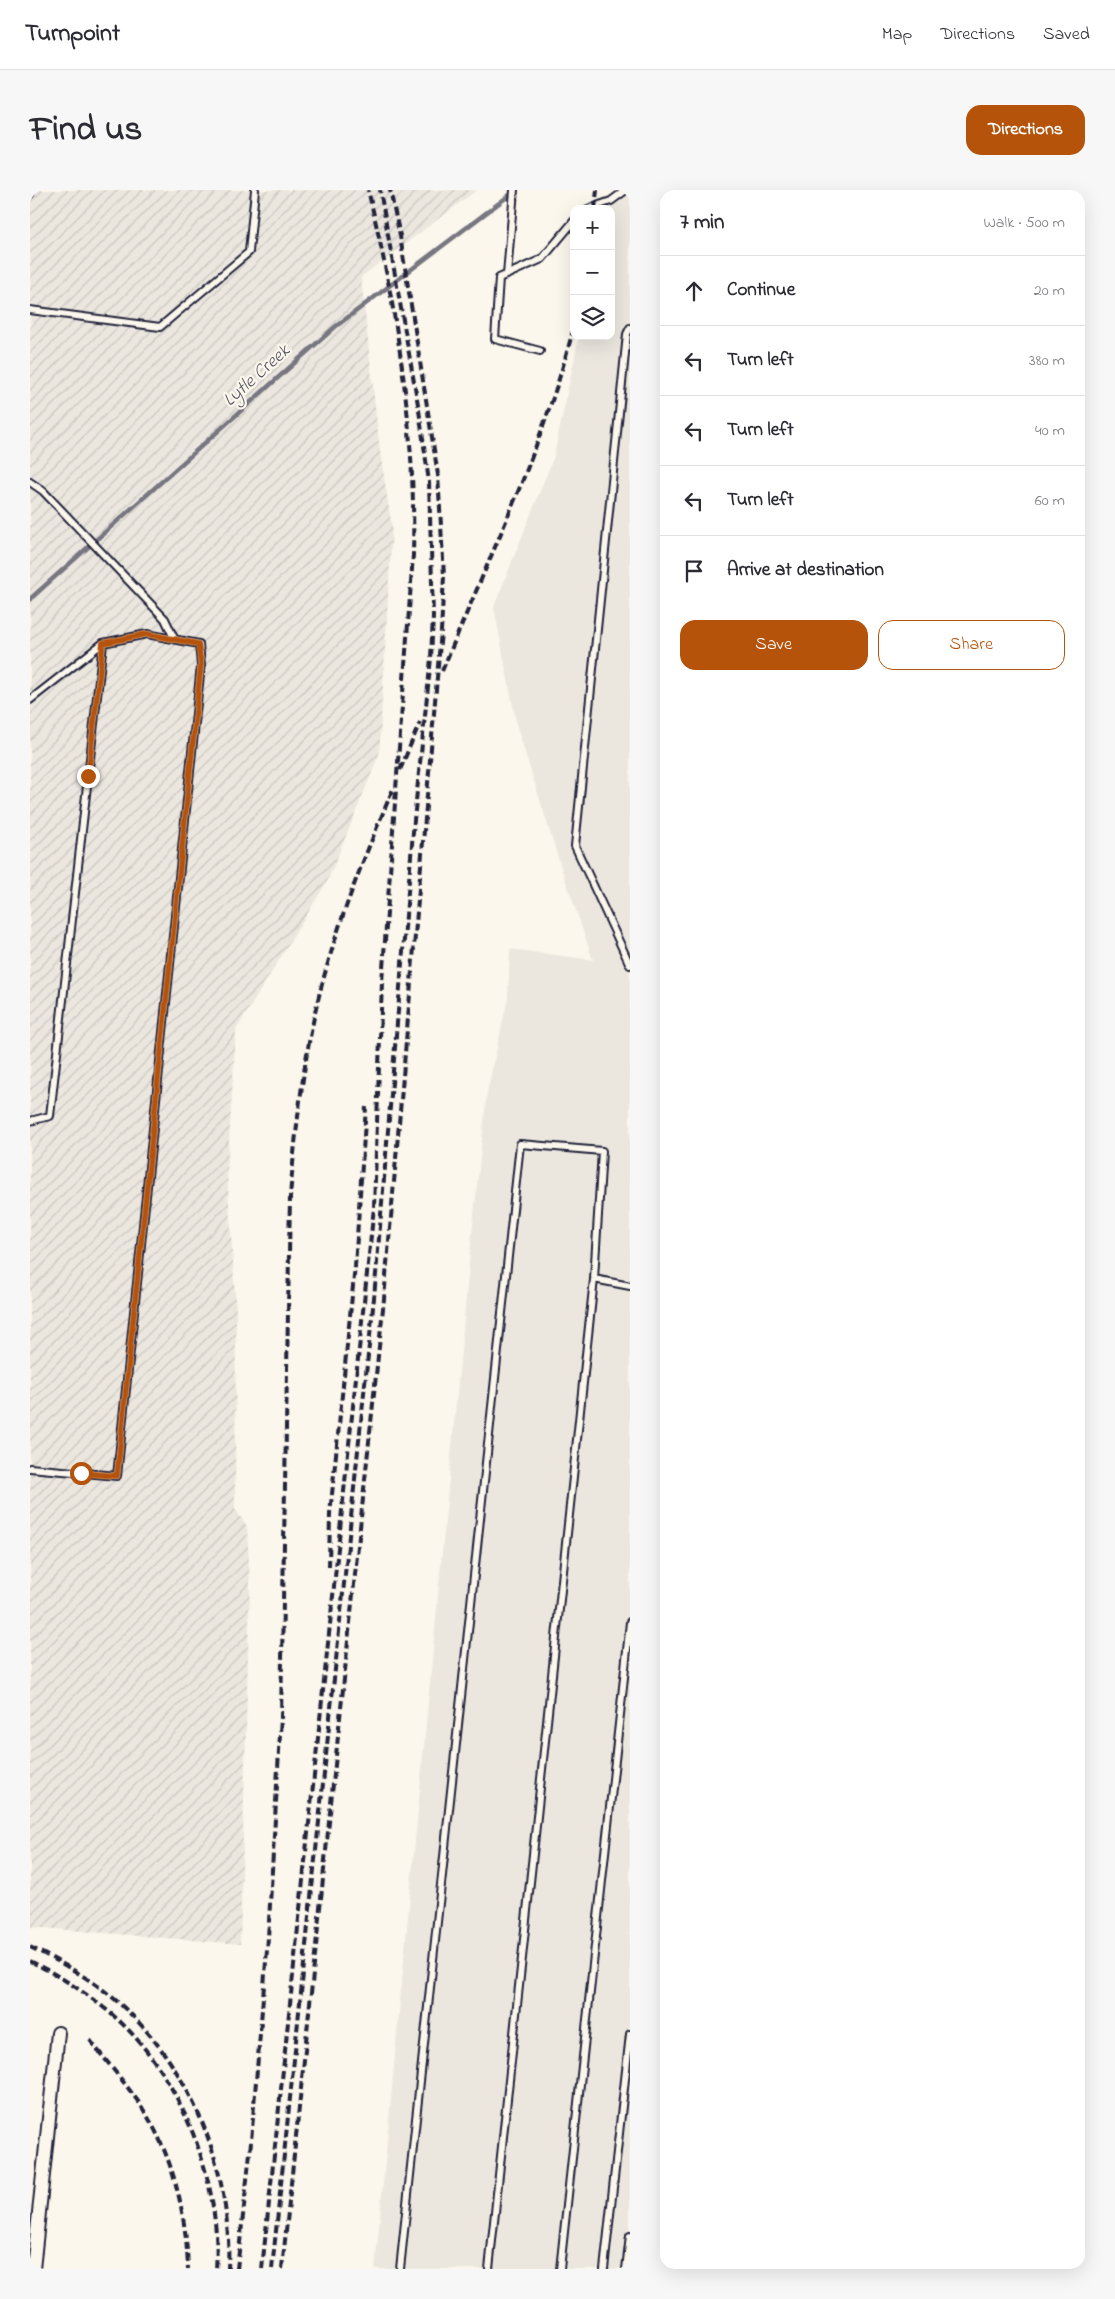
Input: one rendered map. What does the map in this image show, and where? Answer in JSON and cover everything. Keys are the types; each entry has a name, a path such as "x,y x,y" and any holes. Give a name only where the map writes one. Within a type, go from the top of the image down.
{"street":[{"path":"33,2269 58,2033"}],"lane":[{"path":"30,310 160,327 249,252 255,190"},
{"path":"506,275 514,190"},
{"path":"600,205 611,201 626,190"},
{"path":"540,351 495,339 498,278 542,259 570,226"},
{"path":"630,328 627,334 575,846 630,965"},
{"path":"30,482 60,507 138,588 165,619 174,638"},
{"path":"30,700 103,643 147,634 198,644 201,664 117,1476 30,1468"},
{"path":"30,1121 50,1116 103,643"},
{"path":"400,2269 520,1144 602,1151 594,1280 489,2269"},
{"path":"594,1280 630,1286"},
{"path":"560,2269 630,1622"},
{"path":"604,2269 630,2034"},
{"path":"626,2269 630,2236"}],"shaded area":[{"path":"30,190 477,190 361,277 380,451 392,528 379,755 328,880 236,1030 227,1173 236,1309 235,1509 247,1526 250,1585 240,1944 30,1927"},
{"path":"616,190 630,190 630,2269 375,2269 471,1243 487,1092 508,998 510,949 593,960 560,864 517,727 494,607 554,456 578,340 615,340 615,205 607,205 608,197"}],"waterway":[{"name":"Lytle Creek","path":"30,599 335,327 515,191"}],"railway":[{"path":"262,2269 374,1207 382,982 413,555 411,463 403,371 388,280 368,190"},
{"path":"272,2269 374,1298 414,820 431,658 433,616 429,482 419,410 380,190"},
{"path":"282,2269 384,1299 441,631 444,576 438,475 400,236 390,190"},
{"path":"595,205 597,190"},
{"path":"442,671 497,544 531,458 562,370 570,340"},
{"path":"400,770 420,722"},
{"path":"237,2269 250,2153 268,1938 281,1717 290,1196 296,1137 313,1021 328,963 366,853 393,789"},
{"path":"329,1567 330,1514 355,1266 366,1107"},
{"path":"30,1947 85,1977 132,2015 158,2045 180,2078 198,2114 212,2151 222,2190 227,2229 228,2269"},
{"path":"30,1961 74,1986 116,2018 139,2042 160,2069 178,2100 193,2133 204,2167 212,2201 216,2236 216,2269"},
{"path":"90,2040 137,2100 149,2119 168,2160 180,2203 187,2247 188,2269"}],"route":[{"path":"81,1473 117,1476 140,1270 163,1017 201,664 198,644 147,634 103,643 88,776"}]}
